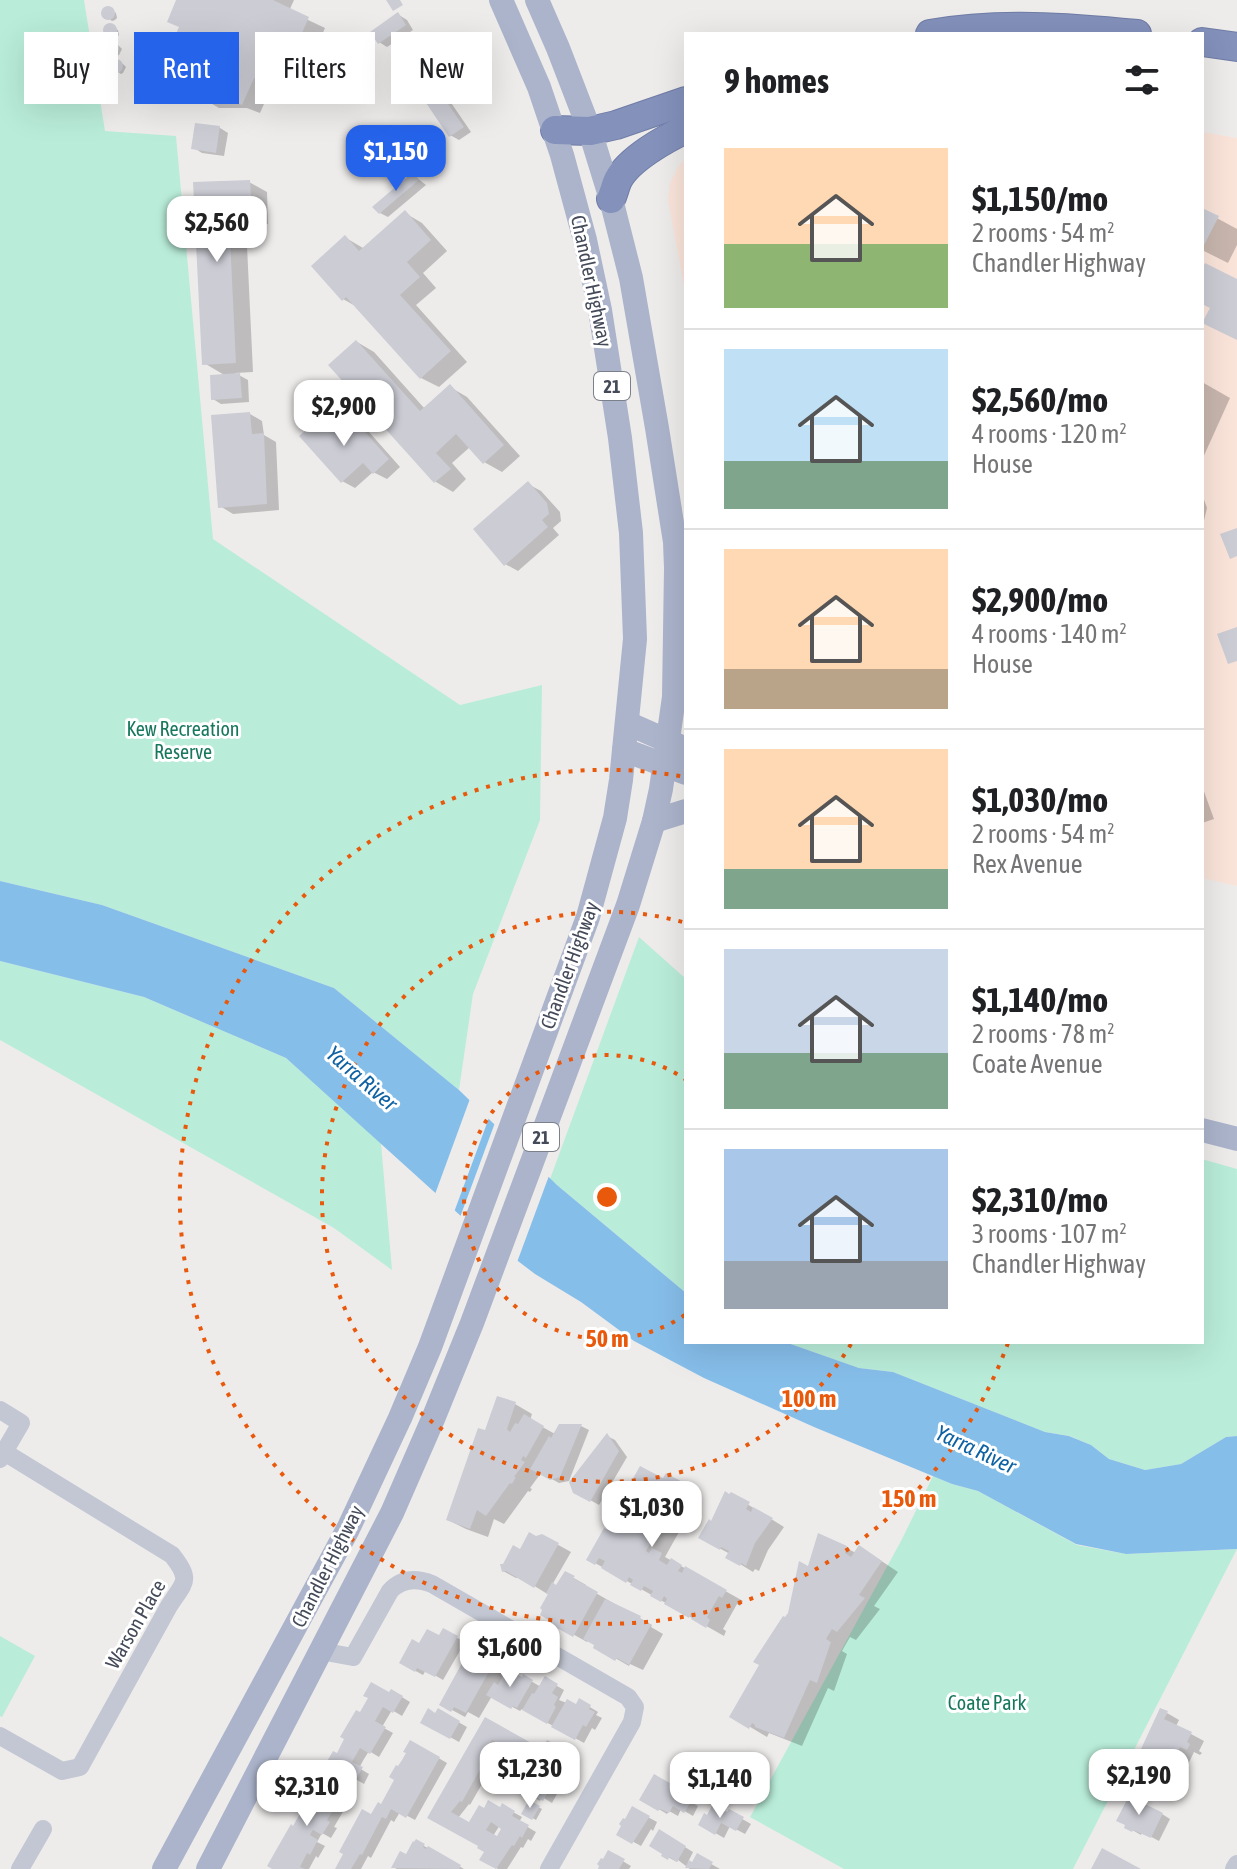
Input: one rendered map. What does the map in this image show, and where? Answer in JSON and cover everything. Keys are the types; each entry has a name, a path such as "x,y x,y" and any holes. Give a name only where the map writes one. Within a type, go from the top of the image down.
{"highway":[{"path":"952,32 1050,27 1112,32"},
{"path":"1204,42 1237,47"},
{"path":"555,130 590,131 684,102"},
{"path":"611,199 618,179 629,166 684,130"}],"main road":[{"name":"Chandler Highway","path":"164,1869 348,1529 400,1418 430,1347 588,917 615,818 635,639 634,568 620,438 600,310 585,240 555,130 501,0"},
{"name":"Chandler Highway","path":"208,1869 392,1513 454,1368 628,905 654,821 676,769 675,542 631,278 590,131 537,0"},
{"path":"627,723 677,744"},
{"path":"624,750 676,769"},
{"path":"654,821 684,812"},
{"path":"1204,1131 1237,1139"}],"street":[{"path":"0,1410 21,1423 2,1456"},
{"name":"Warson Place","path":"0,1736 62,1771 80,1767 185,1580 185,1572 172,1555 2,1456"},
{"path":"320,1651 348,1665 394,1586 421,1580 621,1691 633,1704 632,1722 549,1869"},
{"path":"20,1869 43,1829"}],"shaded area":[{"path":"1204,132 1237,138 1237,886 1204,878"},
{"path":"684,160 684,286 668,200 670,183"}],"green space":[{"name":"Kew Recreation Reserve","path":"0,0 84,0 89,32 24,32 24,104 101,104 105,131 176,136 213,539 460,705 542,685 540,820 473,994 459,1090 334,988 102,905 0,881"},
{"path":"639,937 684,977 684,1291 550,1179"},
{"path":"0,961 144,997 286,1058 381,1143 392,1270 334,1228 0,1040"},
{"path":"1204,1160 1237,1169 1237,1436 1226,1437 1181,1464 1145,1470 1109,1459 1091,1445 1070,1436 1045,1432 893,1372 859,1368 791,1344 1204,1344"},
{"name":"Coate Park","path":"933,1476 978,1491 1077,1545 1126,1554 1237,1549 1073,1869 844,1869 750,1817 901,1541"},
{"path":"0,1636 35,1656 2,1717 0,1716"}],"water":[{"name":"Yarra River","path":"0,881 102,905 334,988 459,1090 557,1185 684,1291 684,1344 791,1344 859,1368 893,1372 1045,1432 1069,1436 1091,1445 1109,1459 1145,1470 1181,1464 1226,1437 1237,1436 1237,1549 1126,1554 1076,1544 978,1491 952,1484 704,1378 634,1341 581,1302 535,1274 473,1227 286,1058 144,997 0,961"}],"pier":[{"path":"471,1096 490,1115 453,1215 434,1197"},
{"path":"496,1120 550,1173 516,1265 459,1220"}],"building":[{"path":"176,0 273,0 309,17 302,32 255,32 255,78 242,105 239,104 239,32 177,32 179,27 167,22"},
{"path":"386,0 400,0 403,5 393,11"},
{"path":"108,6 115,13 108,20 101,13"},
{"path":"398,12 406,25 391,32 378,44 375,32 370,32"},
{"path":"105,25 115,25 116,32 104,32"},
{"path":"118,60 123,66 118,72"},
{"path":"427,104 448,104 464,127 449,137"},
{"path":"195,123 220,126 216,153 191,149"},
{"path":"413,172 419,180 379,214 372,207"},
{"path":"250,180 252,215 229,216 236,363 202,365 193,182"},
{"path":"1204,209 1219,216 1204,245"},
{"path":"405,210 431,240 407,262 420,277 400,295 451,351 420,379 346,297 342,301 311,266 345,235 359,251"},
{"path":"1204,265 1237,279 1237,340 1204,324 1210,308 1204,305"},
{"path":"356,340 420,411 450,384 504,445 483,464 456,434 436,453 451,469 434,483 328,365"},
{"path":"240,373 242,398 211,400 210,375"},
{"path":"250,412 252,434 264,433 267,504 218,508 211,415"},
{"path":"349,414 389,459 373,474 363,463 341,483 299,436 320,418 331,430"},
{"path":"528,481 547,503 549,514 542,520 548,527 504,566 473,529"},
{"path":"1237,528 1237,556 1230,559 1220,534"},
{"path":"1237,627 1237,661 1228,664 1217,634"},
{"path":"497,1396 516,1402 507,1429 510,1432 524,1414 544,1426 526,1458 523,1456 521,1460 525,1462 512,1484 486,1516 477,1510 470,1529 446,1520 478,1428 485,1430"},
{"path":"559,1424 582,1424 560,1477 550,1480 530,1469"},
{"path":"607,1433 619,1451 590,1502 573,1493 569,1482"},
{"path":"640,1466 663,1478 666,1473 686,1484 646,1551 649,1553 652,1548 662,1553 659,1560 667,1565 671,1558 682,1565 678,1571 682,1573 685,1566 727,1590 722,1598 719,1596 707,1617 710,1620 706,1628 691,1619 692,1612 689,1618 664,1604 667,1599 664,1596 661,1602 650,1596 653,1591 644,1586 641,1591 630,1585 633,1580 629,1577 626,1583 601,1568 605,1561 599,1558 595,1565 586,1560 604,1528 608,1530 613,1521 608,1518 617,1502 622,1505 625,1500 622,1498"},
{"path":"725,1491 750,1502 746,1509 751,1512 753,1507 773,1518 755,1543 746,1566 725,1558 729,1551 721,1547 720,1550 698,1538 709,1519 711,1521"},
{"path":"529,1532 536,1536 542,1534 559,1543 534,1588 506,1571 502,1572 500,1564 503,1564 513,1545 520,1549"},
{"path":"818,1533 847,1546 845,1553 851,1557 859,1545 882,1561 859,1595 865,1598 837,1632 832,1629 826,1639 831,1642 817,1683 810,1680 784,1738 752,1723 749,1729 729,1717 759,1665 753,1662 788,1613 799,1561 808,1566"},
{"path":"565,1571 598,1592 573,1637 540,1615 552,1582 556,1585"},
{"path":"605,1599 641,1616 651,1625 629,1665 617,1658 615,1661 583,1639"},
{"path":"443,1628 458,1636 435,1677 417,1668 415,1672 399,1663 412,1639 419,1643 427,1629 439,1635"},
{"path":"472,1638 489,1645 485,1651 497,1657 466,1713 454,1707 451,1712 439,1705 468,1652 465,1650"},
{"path":"507,1669 533,1680 517,1708 513,1706 511,1709 486,1695 494,1682 498,1685"},
{"path":"545,1676 558,1684 552,1693 558,1697 556,1707 547,1724 522,1710"},
{"path":"371,1682 403,1696 393,1713 383,1707 375,1721 386,1727 370,1754 360,1748 352,1762 363,1767 355,1781 325,1765 333,1751 337,1753 344,1739 340,1737 356,1710 360,1712 368,1698 363,1696"},
{"path":"579,1698 591,1705 589,1709 595,1712 575,1740 551,1727 567,1699 576,1704"},
{"path":"428,1708 435,1713 438,1708 460,1721 450,1739 420,1723"},
{"path":"1160,1708 1168,1711 1164,1719 1192,1732 1187,1742 1190,1744 1187,1750 1180,1747 1164,1782 1144,1772 1140,1781 1129,1775"},
{"path":"485,1717 542,1749 547,1740 564,1749 543,1801 533,1795 531,1799 500,1778 505,1771 499,1768 510,1749 492,1740 488,1746 488,1755 462,1802 451,1812 469,1822 479,1805 484,1808 488,1800 500,1807 502,1803 515,1811 512,1816 529,1825 496,1869 479,1860 484,1852 478,1846 427,1818","holes":["525,1761 536,1767 531,1775 521,1770","491,1822 501,1829 497,1836 486,1830"]},
{"path":"410,1740 440,1757 406,1818 391,1809 386,1819 382,1817 351,1869 335,1869 343,1854 339,1852 362,1809 371,1814 378,1802 381,1804 394,1780 389,1777 406,1753 403,1752"},
{"path":"654,1774 682,1790 680,1794 692,1800 684,1813 673,1806 669,1813 658,1811 639,1800"},
{"path":"319,1780 345,1795 338,1809 335,1807 322,1835 313,1830 310,1835 318,1840 300,1867 305,1869 272,1869 267,1866"},
{"path":"1129,1796 1163,1813 1151,1838 1132,1832 1116,1821"},
{"path":"529,1800 540,1806 532,1820 521,1814"},
{"path":"713,1804 744,1817 736,1831 721,1823 715,1835 698,1825"},
{"path":"632,1806 650,1816 632,1844 616,1835 621,1826 619,1824"},
{"path":"659,1829 686,1846 677,1862 661,1856 649,1846"},
{"path":"416,1839 425,1844 423,1847 426,1849 428,1846 461,1865 459,1869 391,1868 400,1851 406,1854"},
{"path":"1102,1848 1141,1869 1091,1869"},
{"path":"608,1850 625,1859 619,1869 598,1869 597,1864"},
{"path":"697,1853 713,1862 709,1869 685,1868"}]}
